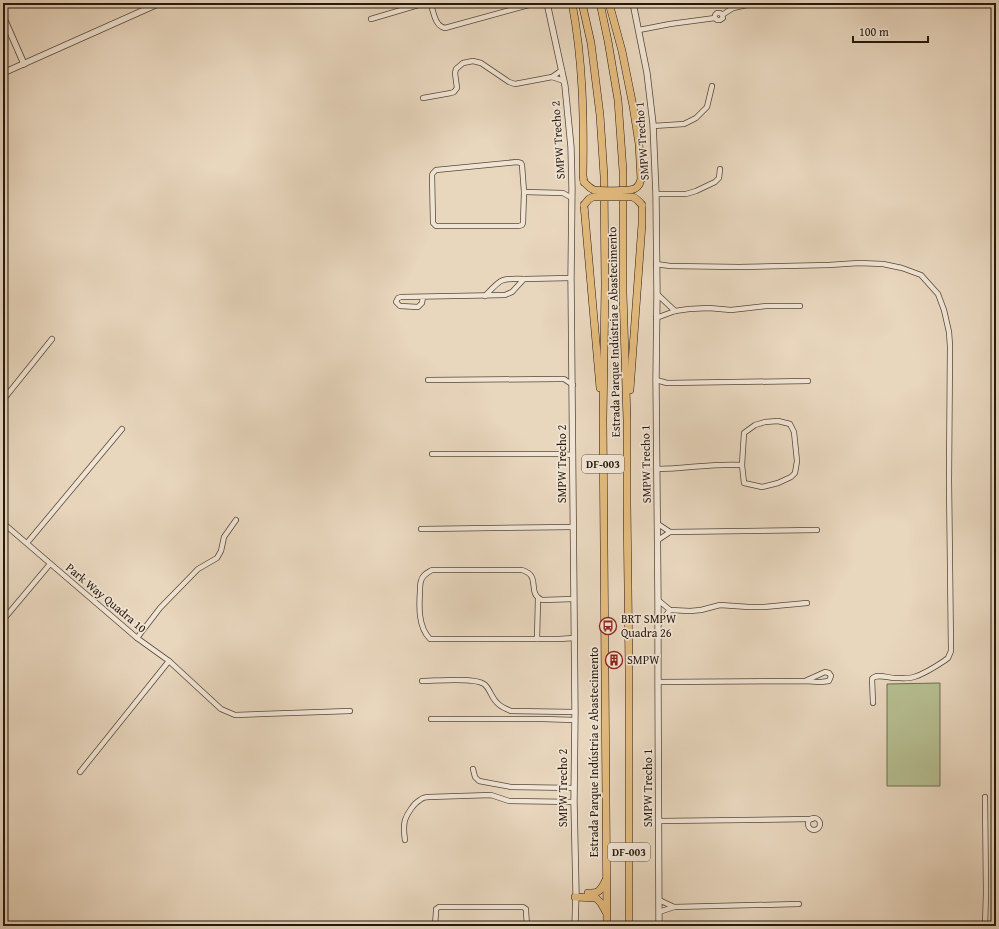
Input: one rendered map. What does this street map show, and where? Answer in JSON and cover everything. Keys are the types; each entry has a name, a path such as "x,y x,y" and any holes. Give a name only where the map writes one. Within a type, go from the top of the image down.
{"highway":[{"path":"572,3 577,31 581,73 584,182 595,190 625,190 638,186 641,179 639,144 622,51 609,3"},
{"name":"Estrada Parque Indústria e Abastecimento","path":"582,3 591,43 600,115 604,176 605,301 603,420 607,926"},
{"name":"Estrada Parque Indústria e Abastecimento","path":"600,3 618,100 623,171 623,293 627,420 629,670 629,926"},
{"path":"603,420 584,205 593,197 632,197 636,198 642,205 642,224 627,420"},
{"path":"575,894 596,893 606,880"},
{"path":"575,894 596,898 601,903 607,914"}],"street":[{"path":"3,73 160,3"},
{"path":"371,19 425,3"},
{"path":"428,3 431,5 438,24 445,28 536,3"},
{"name":"SMPW Trecho 2","path":"548,3 564,80 571,147 575,926"},
{"name":"SMPW Trecho 1","path":"633,3 647,73 653,126 656,194 660,926"},
{"path":"639,30 715,18 717,13 720,12 722,14 733,8 756,3"},
{"path":"3,16 24,64"},
{"path":"423,98 454,92 457,88 455,74 456,69 461,64 466,62 482,63 514,84 552,77 564,80"},
{"path":"552,77 562,70"},
{"path":"653,126 684,124 696,118 707,107 712,86"},
{"path":"519,162 522,165 524,192 523,223 520,225 436,226 433,223 432,174 436,170 519,162"},
{"path":"656,194 686,194 696,191 715,182 719,178 720,169"},
{"path":"563,193 572,188"},
{"path":"524,192 563,193 572,198"},
{"path":"656,264 740,267 859,263 883,264 902,268 921,275 938,294 944,310 949,332 950,346 949,480 951,651 948,658 944,661 914,677 873,677 873,703"},
{"path":"485,296 500,281 510,278 571,278"},
{"path":"423,297 422,303 418,308 400,306 396,302 398,298 401,297 485,296 509,294 524,279"},
{"path":"657,294 675,311"},
{"path":"656,318 675,311 689,309 709,308 731,310 766,306 800,306"},
{"path":"3,400 52,339"},
{"path":"428,380 564,379 572,374"},
{"path":"564,379 573,385"},
{"path":"656,380 666,383 808,381"},
{"path":"656,388 666,383"},
{"path":"778,421 790,424 794,432 797,461 795,473 791,477 778,483 762,487 744,483 742,465 744,433 754,426 765,422 778,421"},
{"path":"27,543 122,429"},
{"path":"432,454 573,455"},
{"path":"657,469 725,464 742,465"},
{"path":"137,638 160,608 198,569 217,558 221,551 224,538 236,520"},
{"name":"Park Way Quadra 10","path":"3,523 137,638 169,662 222,709 235,715 350,711"},
{"path":"658,524 670,532"},
{"path":"421,529 573,527"},
{"path":"658,540 670,532 817,530"},
{"path":"3,620 50,564"},
{"path":"537,639 538,599 534,591 533,578 528,571 432,570 425,574 421,580 419,603 422,627 430,639 537,639 559,639 574,638"},
{"path":"538,599 574,599"},
{"path":"658,600 670,610 690,611 720,605 764,607 807,603"},
{"path":"658,625 670,610"},
{"path":"80,772 169,662"},
{"path":"658,682 826,682 831,676 828,672 825,672 805,681"},
{"path":"422,681 479,681 486,687 502,708 511,711 575,712"},
{"path":"431,719 574,720"},
{"path":"472,769 475,777 479,781 511,787 574,788"},
{"path":"404,840 405,820 408,814 418,800 429,796 491,795 509,801 574,802"},
{"path":"985,797 985,926"},
{"path":"659,821 812,819"},
{"path":"659,900 674,907"},
{"path":"659,912 674,907 799,904"},
{"path":"435,926 436,911 439,907 523,907 526,909 527,926"}],"green space":[{"path":"940,683 940,786 887,786 887,684"}],"place":[{"name":"BRT SMPW Quadra 26","path":"608,626"},
{"name":"SMPW","path":"614,660"}]}
